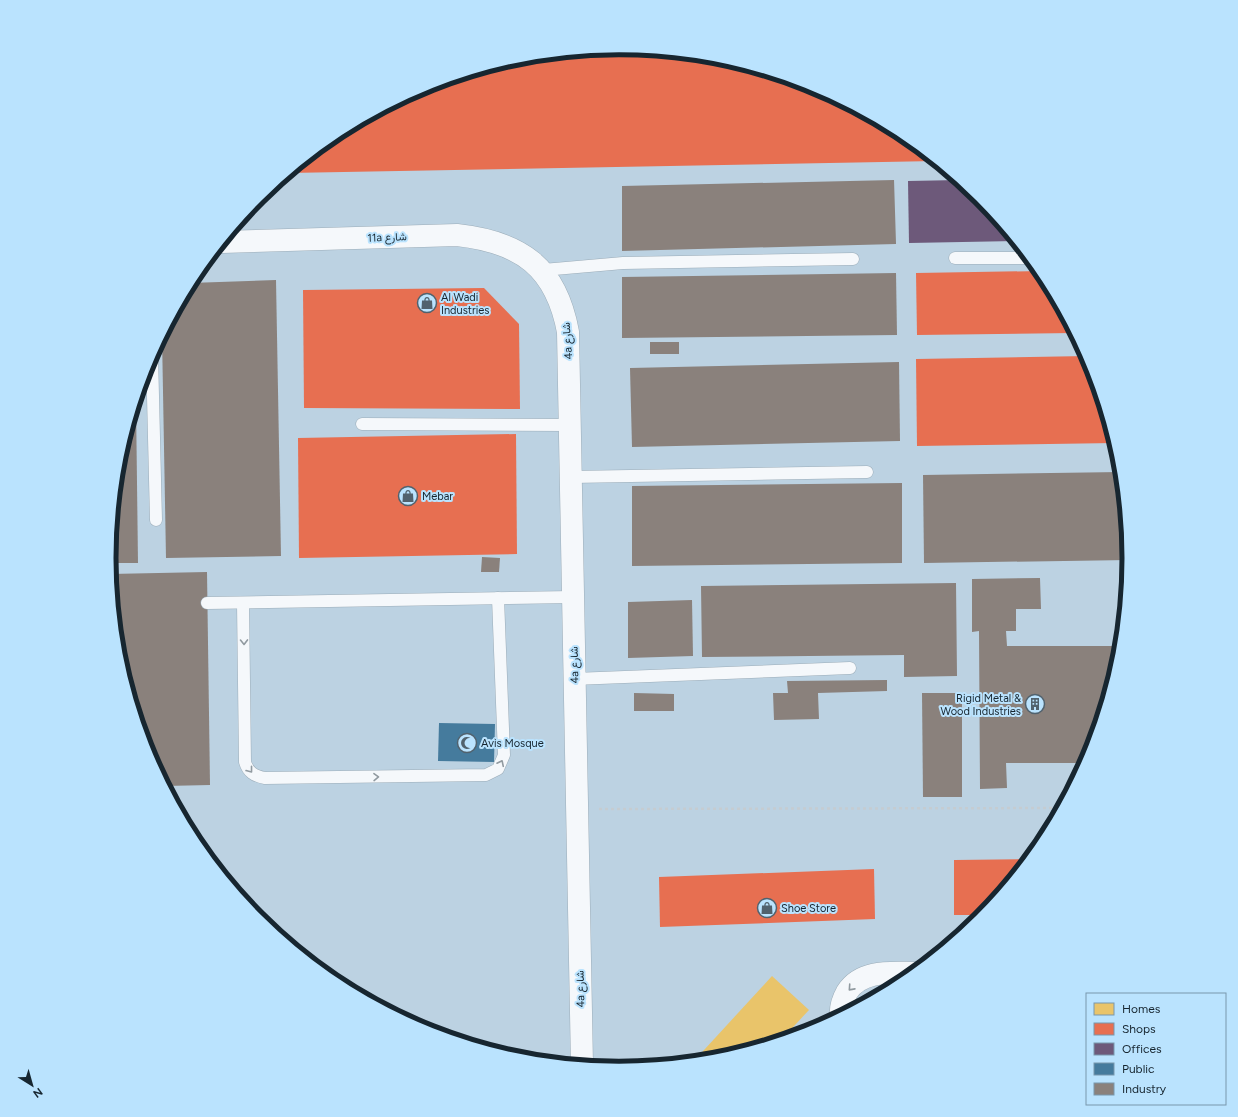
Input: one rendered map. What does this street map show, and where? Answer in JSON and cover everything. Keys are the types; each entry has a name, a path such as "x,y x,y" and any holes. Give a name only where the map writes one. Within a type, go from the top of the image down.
{"street":[{"name":"11a شارع","path":"228,242 457,235 476,237 500,244 528,258 543,270"},
{"name":"4a شارع","path":"543,270 559,298 568,332 582,1061"},
{"path":"841,1010 844,998 849,989 858,981 867,976 878,974 904,973"}],"lane":[{"path":"955,258 1022,258"},
{"path":"543,270 623,263 853,259"},
{"path":"152,370 156,520"},
{"path":"362,424 570,425"},
{"path":"571,478 867,472"},
{"path":"207,603 573,597"},
{"path":"243,603 245,762 247,769 252,774 265,778 486,776 498,770 504,755 498,598"},
{"path":"574,679 850,668"}],"path":[{"path":"577,809 1056,808"}],"building: Homes":[{"path":"772,976 809,1010 788,1033 749,1045 699,1055"}],"building: Shops":[{"path":"628,55 685,59 749,72 812,93 842,107 871,122 929,161 295,173 312,159 367,122 426,93 489,72 553,59"},
{"path":"1032,271 1069,333 917,335 916,273"},
{"path":"484,288 519,324 520,409 304,408 303,290"},
{"path":"1080,356 1096,397 1109,443 917,446 916,359"},
{"name":"Mebar","path":"516,434 517,554 299,558 298,438"},
{"path":"1022,859 998,890 975,915 954,915 954,860"},
{"path":"874,869 875,919 660,927 659,877"}],"building: Offices":[{"path":"951,180 975,202 1009,241 909,243 908,181"}],"building: Public":[{"name":"Avis Mosque","path":"439,723 495,724 494,762 438,761"}],"building: Industry":[{"path":"894,180 896,244 622,251 622,186"},
{"path":"896,273 897,335 622,338 622,277"},
{"path":"276,280 281,556 166,558 162,347 198,283"},
{"path":"650,342 679,342 679,354 650,354"},
{"path":"899,362 900,441 632,447 630,368"},
{"path":"136,417 138,563 116,563 116,558 120,493 125,460"},
{"path":"1115,472 1121,526 1122,560 924,563 923,475"},
{"path":"902,483 902,563 632,566 632,486"},
{"path":"482,557 500,558 499,572 481,572"},
{"path":"207,572 210,785 170,786 167,781 142,720 125,657 120,624 116,574"},
{"path":"1040,578 1041,609 1016,609 1016,631 1006,631 1007,646 1115,646 1096,720 1079,763 1006,763 1007,788 980,789 979,631 972,632 972,579"},
{"path":"956,583 957,676 904,677 904,655 702,657 701,586"},
{"path":"692,600 693,656 628,658 628,602"},
{"path":"887,680 887,691 818,693 819,719 774,720 773,693 788,693 787,681"},
{"path":"634,693 674,694 674,711 634,711"},
{"path":"922,693 962,693 962,797 923,797"}],"place":[{"name":"Al Wadi Industries","path":"427,303"},
{"name":"Mebar","path":"408,496"},
{"name":"Rigid Metal & Wood Industries","path":"1035,704"},
{"name":"Avis Mosque","path":"467,743"},
{"name":"Shoe Store","path":"767,908"}]}
